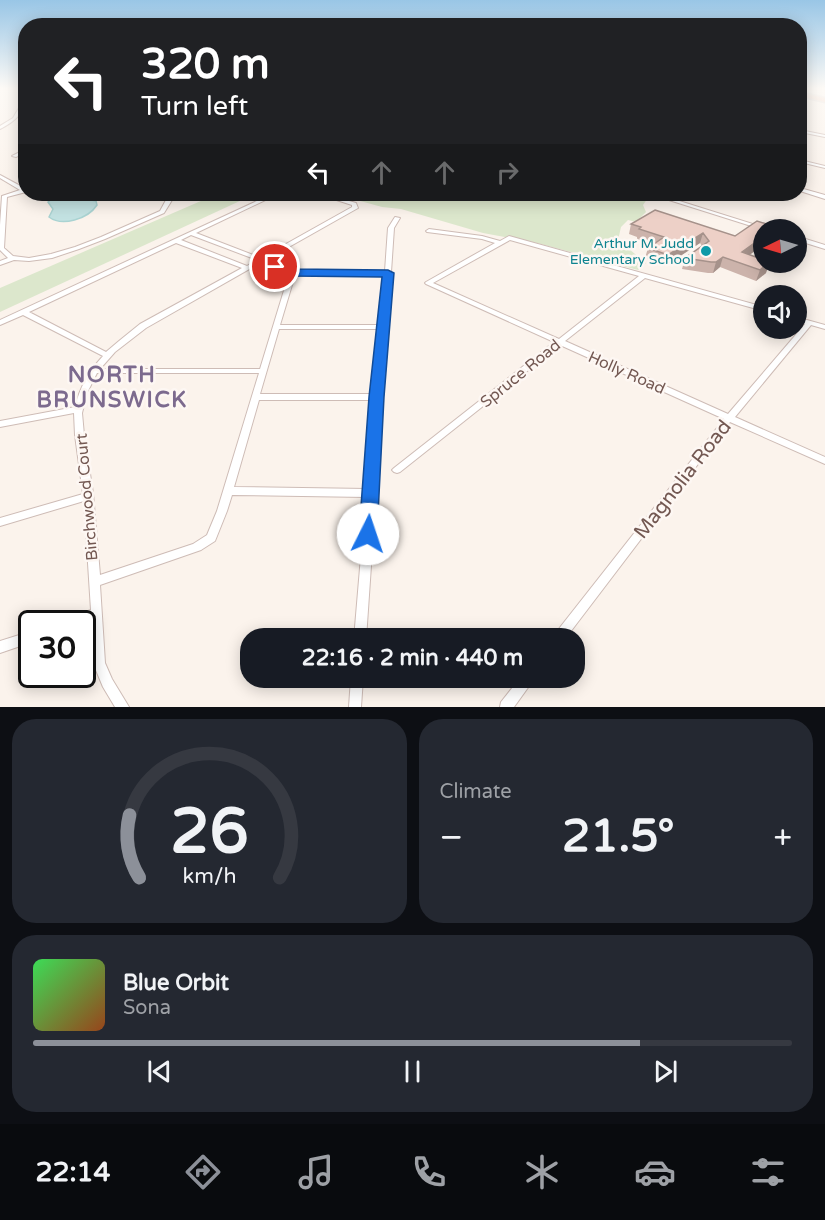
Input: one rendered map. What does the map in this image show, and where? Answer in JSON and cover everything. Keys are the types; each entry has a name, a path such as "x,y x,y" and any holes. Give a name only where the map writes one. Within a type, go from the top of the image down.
{"street":[{"path":"807,132 825,136"},
{"path":"14,156 18,154"},
{"path":"807,163 822,166 825,162"},
{"path":"0,176 18,186"},
{"path":"18,192 3,196 1,248 6,255 13,258 33,260 59,255 162,212 168,201"},
{"path":"807,192 825,197"},
{"path":"0,323 260,201"},
{"name":"Birchwood Court","path":"96,610 88,496 78,409 94,371 106,355 143,326 355,208 354,204 344,201"},
{"path":"676,201 753,225"},
{"path":"361,628 391,228 397,218"},
{"path":"429,231 446,235 479,236 500,243 508,238 753,306"},
{"path":"190,233 292,273 388,273"},
{"path":"175,240 247,268"},
{"path":"807,241 825,247"},
{"name":"Holly Road","path":"500,243 428,283 825,461"},
{"path":"0,263 13,258"},
{"path":"94,582 207,542 222,511 292,273"},
{"name":"Spruce Road","path":"397,470 643,276"},
{"path":"23,312 106,355"},
{"path":"807,321 825,327"},
{"name":"Magnolia Road","path":"567,628 729,418 810,322"},
{"path":"276,327 383,327"},
{"path":"94,371 262,371"},
{"path":"255,397 377,397"},
{"path":"0,424 78,409"},
{"path":"228,491 371,493"},
{"path":"0,522 88,496"},
{"name":"Birchwood Court","path":"96,613 99,663 121,707"},
{"path":"0,647 18,641"},
{"path":"355,707 356,688"},
{"path":"506,707 520,688"}],"green space":[{"path":"201,201 240,201 0,312 0,288"},
{"path":"360,201 646,201 643,205 646,212 636,222 628,220 621,227 618,240 646,263 638,270 537,243 483,233 401,209"}],"water":[{"path":"96,201 97,205 81,218 61,221 49,217 53,209 48,202"}],"building":[{"path":"655,210 735,236 753,224 753,244 742,252 753,256 753,268 723,257 716,262 685,258 709,241 703,233 668,255 648,248 664,237 631,224"}],"place":[{"name":"Arthur M. Judd Elementary School","path":"706,251"}],"district":[{"name":"NORTH BRUNSWICK","path":"112,386"}],"route":[{"path":"275,267 292,273 388,273 368,534"}]}
